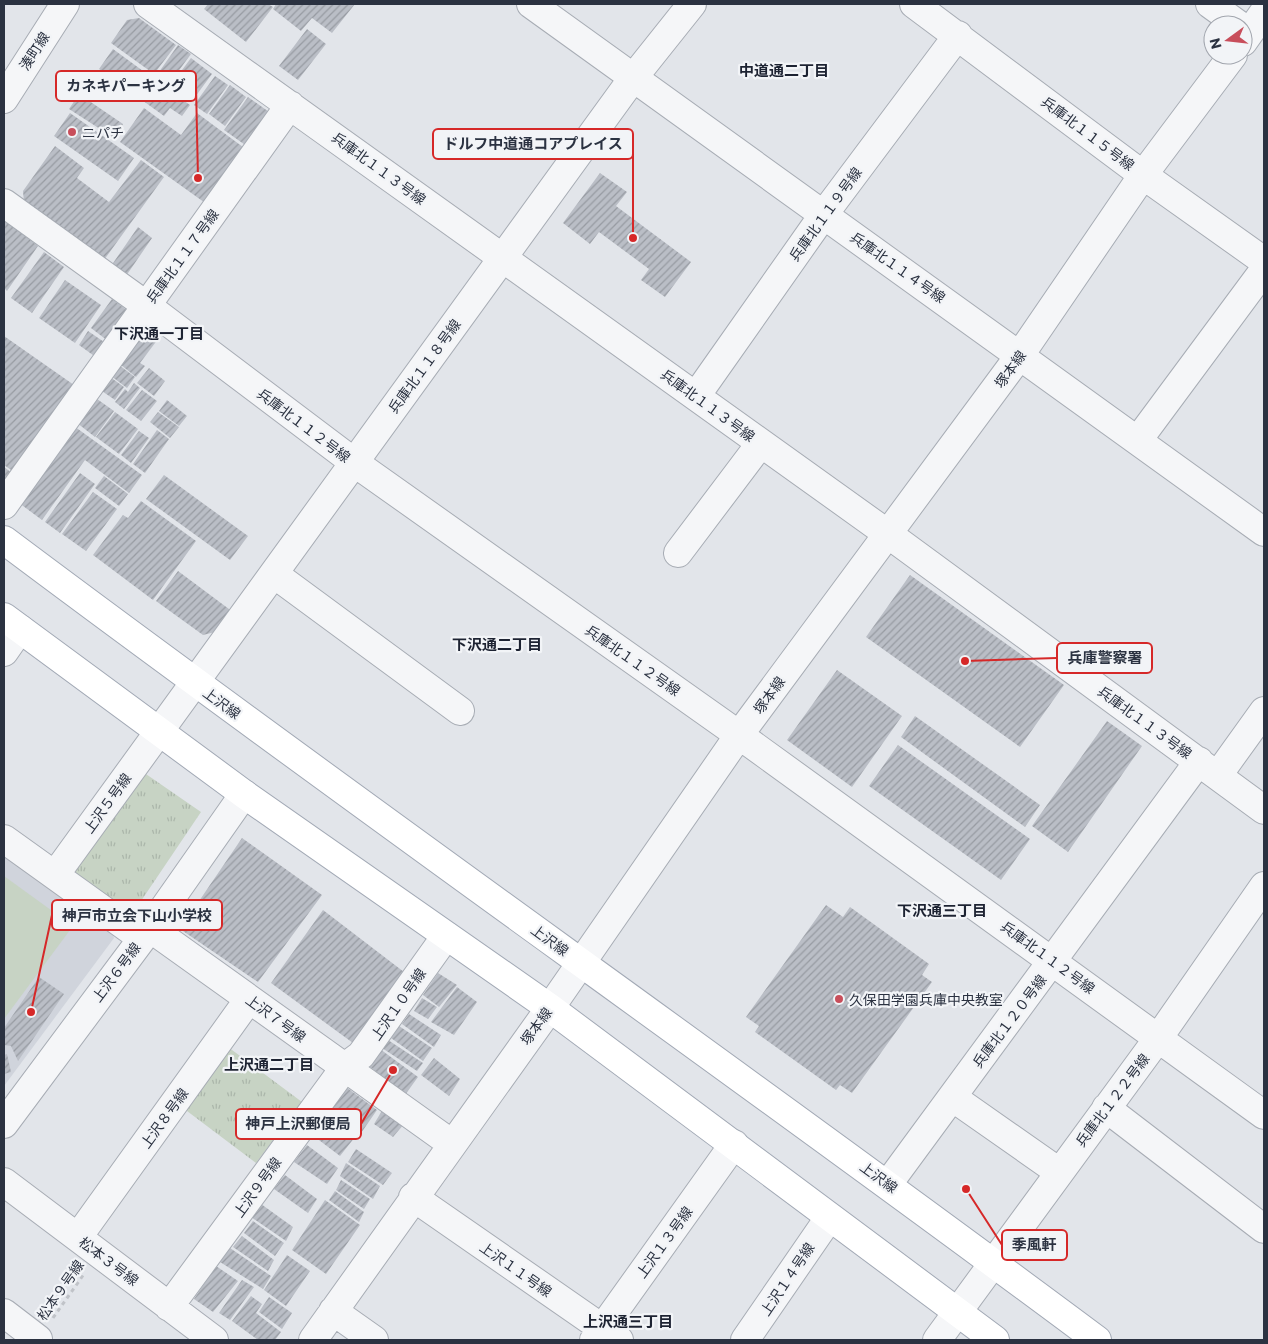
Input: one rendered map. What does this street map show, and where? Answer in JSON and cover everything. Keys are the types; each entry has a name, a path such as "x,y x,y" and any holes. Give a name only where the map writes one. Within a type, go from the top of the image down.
{"main road":[{"name":"上沢線","path":"4,540 195,683 888,1184 1098,1340"},
{"path":"12,623 244,794 550,1008 995,1340"}],"street":[{"name":"湊町線","path":"4,99 65,4"},
{"name":"兵庫北１１３号線","path":"148,4 888,534 1264,810"},
{"name":"兵庫北１１４号線","path":"531,4 1020,354 1264,532"},
{"name":"兵庫北１１８号線","path":"160,731 633,78 692,4"},
{"name":"兵庫北１１５号線","path":"914,4 1143,175 1264,261"},
{"path":"1210,4 1227,15"},
{"name":"兵庫北１１９号線","path":"696,396 824,214 958,35"},
{"name":"塚本線","path":"313,1340 550,1008 580,962 739,736 1020,354 1143,175 1226,65"},
{"name":"兵庫北１１７号線","path":"4,505 290,105"},
{"name":"兵庫北１１２号線","path":"4,203 146,306 354,463 1054,961 1264,1116"},
{"path":"1138,440 1264,270"},
{"path":"678,553 761,443"},
{"path":"274,574 460,711"},
{"path":"4,652 12,623"},
{"name":"兵庫北１２０号線","path":"888,1184 1054,961 1209,768 1264,711"},
{"name":"上沢５号線","path":"55,876 160,731"},
{"name":"上沢６号線","path":"4,1124 146,933 244,794"},
{"name":"上沢７号線","path":"4,839 55,876 249,999 452,1144"},
{"name":"兵庫北１２２号線","path":"937,1340 992,1262 1159,1037 1264,886"},
{"name":"上沢１０号線","path":"345,1067 361,1055 446,936"},
{"name":"上沢８号線","path":"78,1237 249,999"},
{"name":"上沢９号線","path":"169,1307 345,1067"},
{"path":"952,1097 1059,1172"},
{"path":"1106,1108 1264,1228"},
{"name":"上沢１３号線","path":"605,1336 734,1144"},
{"name":"松本３号線","path":"4,1182 214,1340"},
{"name":"上沢１１号線","path":"414,1197 605,1336"},
{"name":"上沢１４号線","path":"745,1340 829,1218"},
{"path":"334,1311 374,1340"},
{"path":"4,1313 38,1340"}],"path":[{"name":"松本９号線","path":"38,1340 99,1253"}],"shaded area":[{"path":"4,852 110,924 114,938 4,1086"}],"green space":[{"path":"143,772 201,812 139,904 113,909 70,870"},
{"path":"4,876 73,926 4,1019"},
{"path":"228,1047 302,1102 256,1163 183,1108"}],"building":[{"path":"208,4 268,4 273,7 246,42 204,9"},
{"path":"276,4 355,4 332,33 312,18 301,31 273,9"},
{"path":"139,18 176,45 154,74 111,43 127,20"},
{"path":"307,29 326,44 298,80 279,66"},
{"path":"178,45 191,54 166,88 190,105 182,116 170,108 164,116 99,69 113,49 154,79"},
{"path":"191,58 212,74 195,97 173,82"},
{"path":"215,76 228,85 207,114 194,105"},
{"path":"230,85 246,97 225,126 209,114"},
{"path":"79,94 123,124 114,138 69,109"},
{"path":"248,97 272,114 248,147 224,130"},
{"path":"144,108 181,135 197,113 247,150 208,205 120,142"},
{"path":"70,113 134,158 118,181 54,136"},
{"path":"55,146 84,168 77,178 109,202 141,160 164,177 104,260 24,202 23,191"},
{"path":"600,173 627,192 616,206 691,262 665,297 641,280 649,269 599,232 590,244 563,223"},
{"path":"6,221 38,246 7,291 4,288 4,222"},
{"path":"138,227 152,238 126,276 111,266"},
{"path":"44,252 64,267 32,313 11,298"},
{"path":"65,280 101,305 75,343 39,318"},
{"path":"112,299 129,312 108,341 91,328"},
{"path":"144,322 164,331 140,363 145,366 136,377 116,361"},
{"path":"88,331 107,344 97,358 79,345"},
{"path":"4,336 74,385 14,472 4,465"},
{"path":"115,362 135,377 127,388 107,373"},
{"path":"149,368 165,381 154,396 137,383"},
{"path":"106,374 124,387 115,400 96,387"},
{"path":"134,383 140,388 124,409 115,402 125,389 128,392"},
{"path":"142,390 157,401 141,421 126,410"},
{"path":"90,394 114,411 95,437 72,419"},
{"path":"167,400 187,416 179,426 159,411"},
{"path":"115,412 138,429 119,454 96,437"},
{"path":"158,412 179,427 170,438 150,422"},
{"path":"71,424 142,475 129,493 85,460 42,520 15,500"},
{"path":"157,430 169,439 145,473 133,464"},
{"path":"139,431 149,438 131,463 121,455"},
{"path":"4,467 12,473 4,484"},
{"path":"80,473 95,484 60,533 45,522"},
{"path":"164,475 248,536 230,560 146,499"},
{"path":"104,476 128,494 119,506 95,488"},
{"path":"93,492 117,509 86,551 62,534"},
{"path":"141,501 196,541 153,600 93,555 123,515 128,518"},
{"path":"178,571 233,612 219,631 203,635 156,601"},
{"path":"910,575 1064,685 1020,747 866,637"},
{"path":"837,670 902,716 852,787 787,740"},
{"path":"915,716 1040,805 1025,827 901,737"},
{"path":"1107,721 1142,746 1068,852 1032,826"},
{"path":"898,745 1030,839 1001,880 869,786"},
{"path":"242,838 322,895 258,982 180,929"},
{"name":"久保田学園兵庫中央教室","path":"826,905 843,917 850,907 929,964 922,975 932,982 852,1093 840,1085 836,1090 755,1032 759,1026 746,1017"},
{"path":"323,910 404,972 353,1043 271,983"},
{"path":"438,973 457,985 439,1007 423,995"},
{"path":"39,977 64,994 18,1061 11,1046 4,1045 4,1028"},
{"path":"457,987 477,1002 454,1035 431,1022"},
{"path":"422,998 437,1007 428,1019 414,1011"},
{"path":"409,1014 441,1035 434,1047 402,1024"},
{"path":"399,1026 432,1048 423,1061 391,1038"},
{"path":"388,1040 423,1063 417,1071 382,1048"},
{"path":"380,1049 418,1077 405,1095 368,1065"},
{"path":"7,1054 11,1072 4,1074 4,1055"},
{"path":"434,1058 460,1079 449,1096 421,1075"},
{"path":"346,1087 377,1110 359,1136 326,1112"},
{"path":"383,1109 404,1124 393,1137 374,1124"},
{"path":"326,1116 355,1137 340,1156 311,1134"},
{"path":"307,1145 338,1168 327,1184 294,1162"},
{"path":"356,1149 392,1173 383,1185 348,1162"},
{"path":"346,1163 380,1186 373,1199 340,1176"},
{"path":"285,1175 317,1199 308,1213 274,1189"},
{"path":"341,1180 370,1199 364,1209 336,1190"},
{"path":"335,1191 364,1212 359,1222 329,1200"},
{"path":"325,1200 360,1225 326,1274 292,1250"},
{"path":"261,1204 293,1227 286,1241 251,1217"},
{"path":"253,1221 284,1243 275,1256 244,1233"},
{"path":"242,1236 274,1260 268,1271 233,1247"},
{"path":"230,1248 271,1276 263,1289 220,1262"},
{"path":"287,1255 310,1271 286,1306 264,1290"},
{"path":"216,1266 238,1281 213,1312 194,1299"},
{"path":"242,1280 254,1287 230,1320 219,1313"},
{"path":"251,1296 262,1304 256,1313 281,1332 275,1340 258,1340 232,1321"},
{"path":"269,1297 292,1313 282,1329 259,1312"}],"place":[{"name":"ニパチ","path":"72,132"},
{"name":"カネキパーキング","path":"198,178"},
{"name":"ドルフ中道通コアプレイス","path":"633,238"},
{"name":"兵庫警察署","path":"965,661"},
{"name":"久保田学園兵庫中央教室","path":"839,999"},
{"name":"神戸市立会下山小学校","path":"31,1012"},
{"name":"神戸上沢郵便局","path":"393,1070"},
{"name":"季風軒","path":"966,1189"}],"district":[{"name":"中道通二丁目","path":"784,70"},
{"name":"下沢通一丁目","path":"159,333"},
{"name":"下沢通二丁目","path":"497,644"},
{"name":"下沢通三丁目","path":"942,910"},
{"name":"上沢通二丁目","path":"269,1064"},
{"name":"上沢通三丁目","path":"628,1321"}]}
